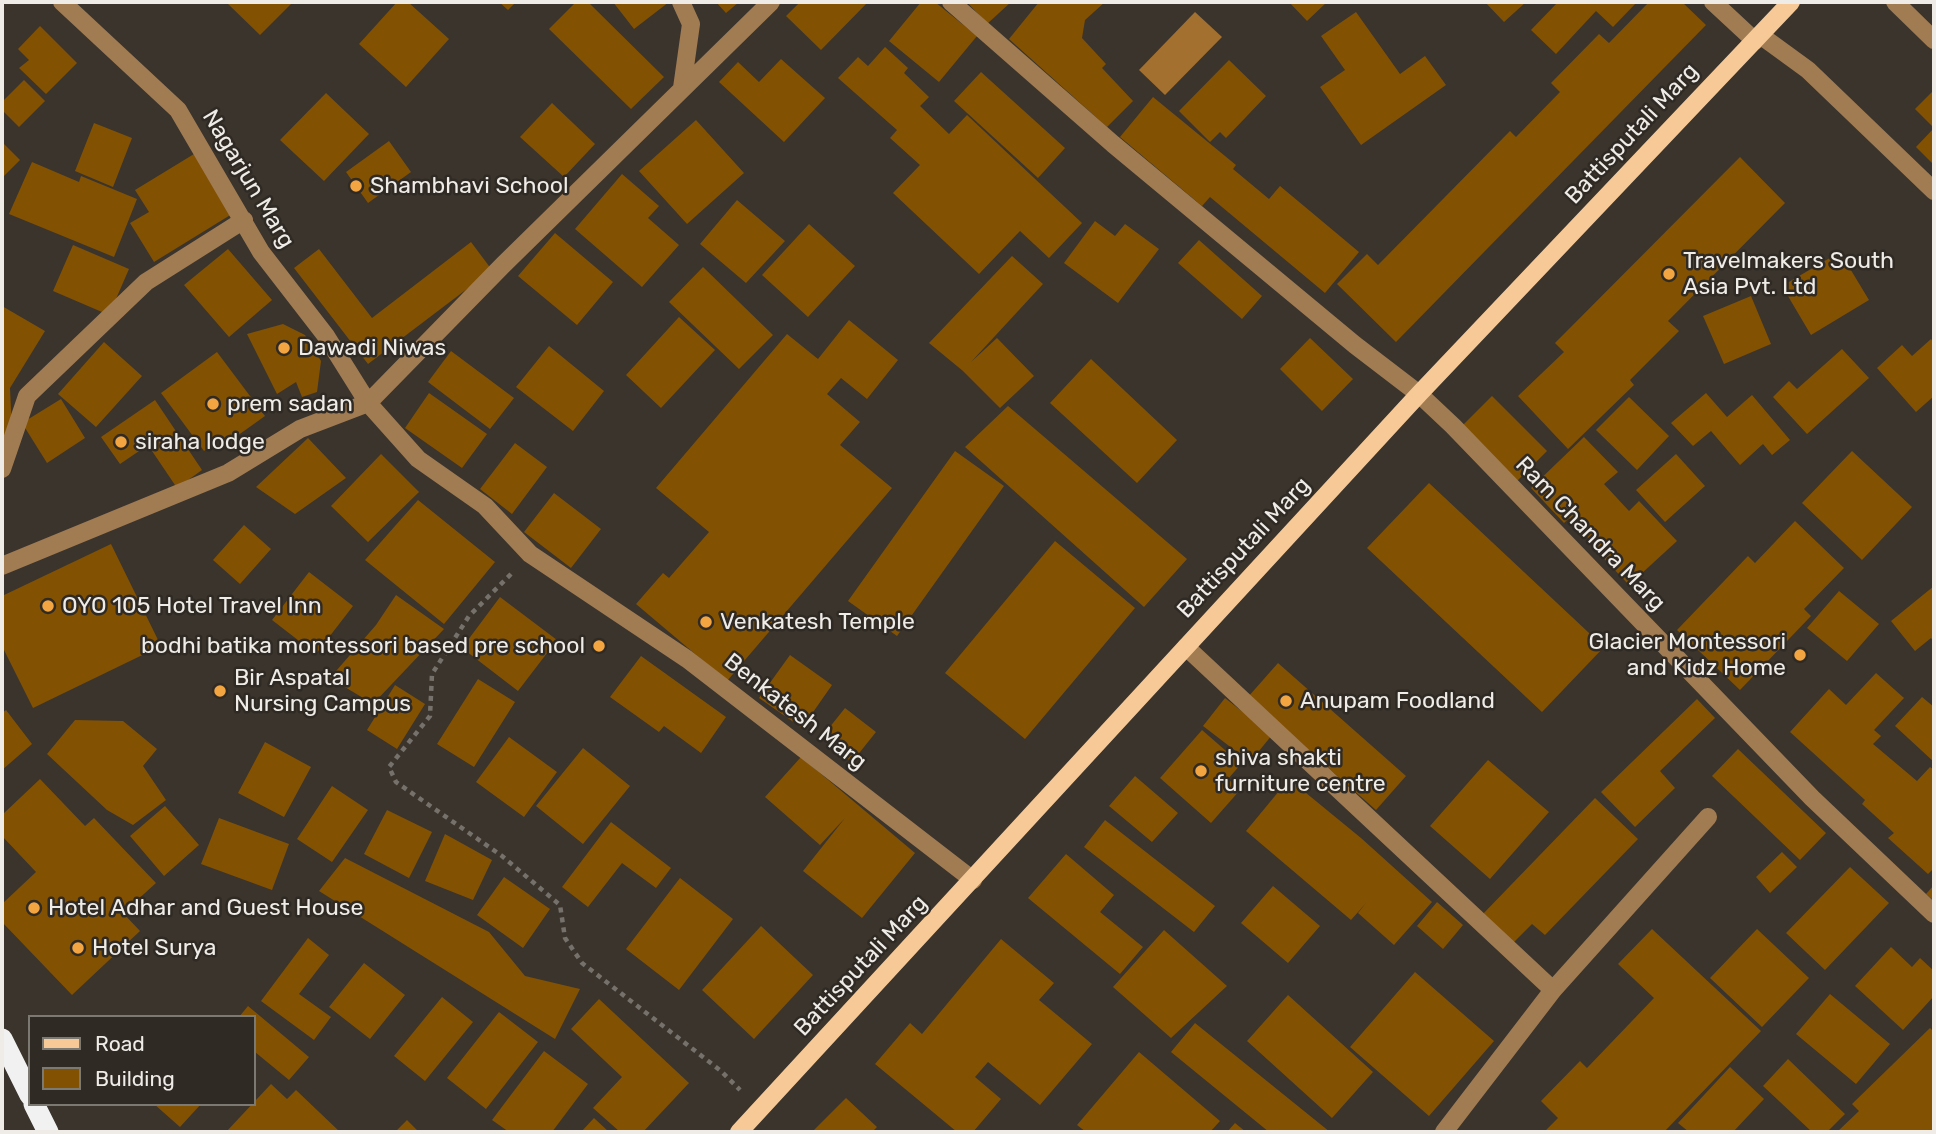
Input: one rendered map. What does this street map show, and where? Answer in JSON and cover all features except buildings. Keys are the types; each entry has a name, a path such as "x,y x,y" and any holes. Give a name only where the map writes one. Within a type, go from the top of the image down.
{"highway":[{"path":"2,1039 28,1091"},
{"path":"35,1106 48,1132"}],"main road":[{"name":"Battisputali Marg","path":"738,1132 1419,394 1791,2"}],"street":[{"name":"Nagarjun Marg","path":"62,2 178,110 261,252 326,336 368,403 418,459"},
{"path":"681,2 691,24 682,88"},
{"path":"2,566 229,473 300,429 368,403 771,2"},
{"name":"Ram Chandra Marg","path":"951,2 1113,144 1355,345 1419,394 1802,788 1934,914"},
{"path":"1713,2 1757,38 1808,70 1934,191"},
{"path":"1895,2 1934,40"},
{"path":"2,469 27,396 146,282 244,220"},
{"name":"Benkatesh Marg","path":"418,459 485,506 530,554 687,659 973,880"},
{"path":"1186,647 1553,990"},
{"path":"1444,1132 1553,990 1708,817"}],"path":[{"path":"530,554 469,616 432,674 430,716 389,767 396,782 502,856 560,905 565,938 582,963 721,1071 760,1111"}],"shaded area":[{"path":"1195,12 1222,37 1165,95 1139,70"}],"place":[{"name":"Shambhavi School","path":"356,186"},
{"name":"Travelmakers South Asia Pvt. Ltd","path":"1669,274"},
{"name":"Dawadi Niwas","path":"284,348"},
{"name":"prem sadan","path":"213,404"},
{"name":"siraha lodge","path":"121,442"},
{"name":"OYO 105 Hotel Travel Inn","path":"48,606"},
{"name":"Venkatesh Temple","path":"706,622"},
{"name":"bodhi batika montessori based pre school","path":"599,646"},
{"name":"Glacier Montessori and Kidz Home","path":"1800,655"},
{"name":"Bir Aspatal Nursing Campus","path":"220,691"},
{"name":"Anupam Foodland","path":"1286,701"},
{"name":"shiva shakti furniture centre","path":"1201,771"},
{"name":"Hotel Adhar and Guest House","path":"34,908"},
{"name":"Hotel Surya","path":"78,948"}]}
